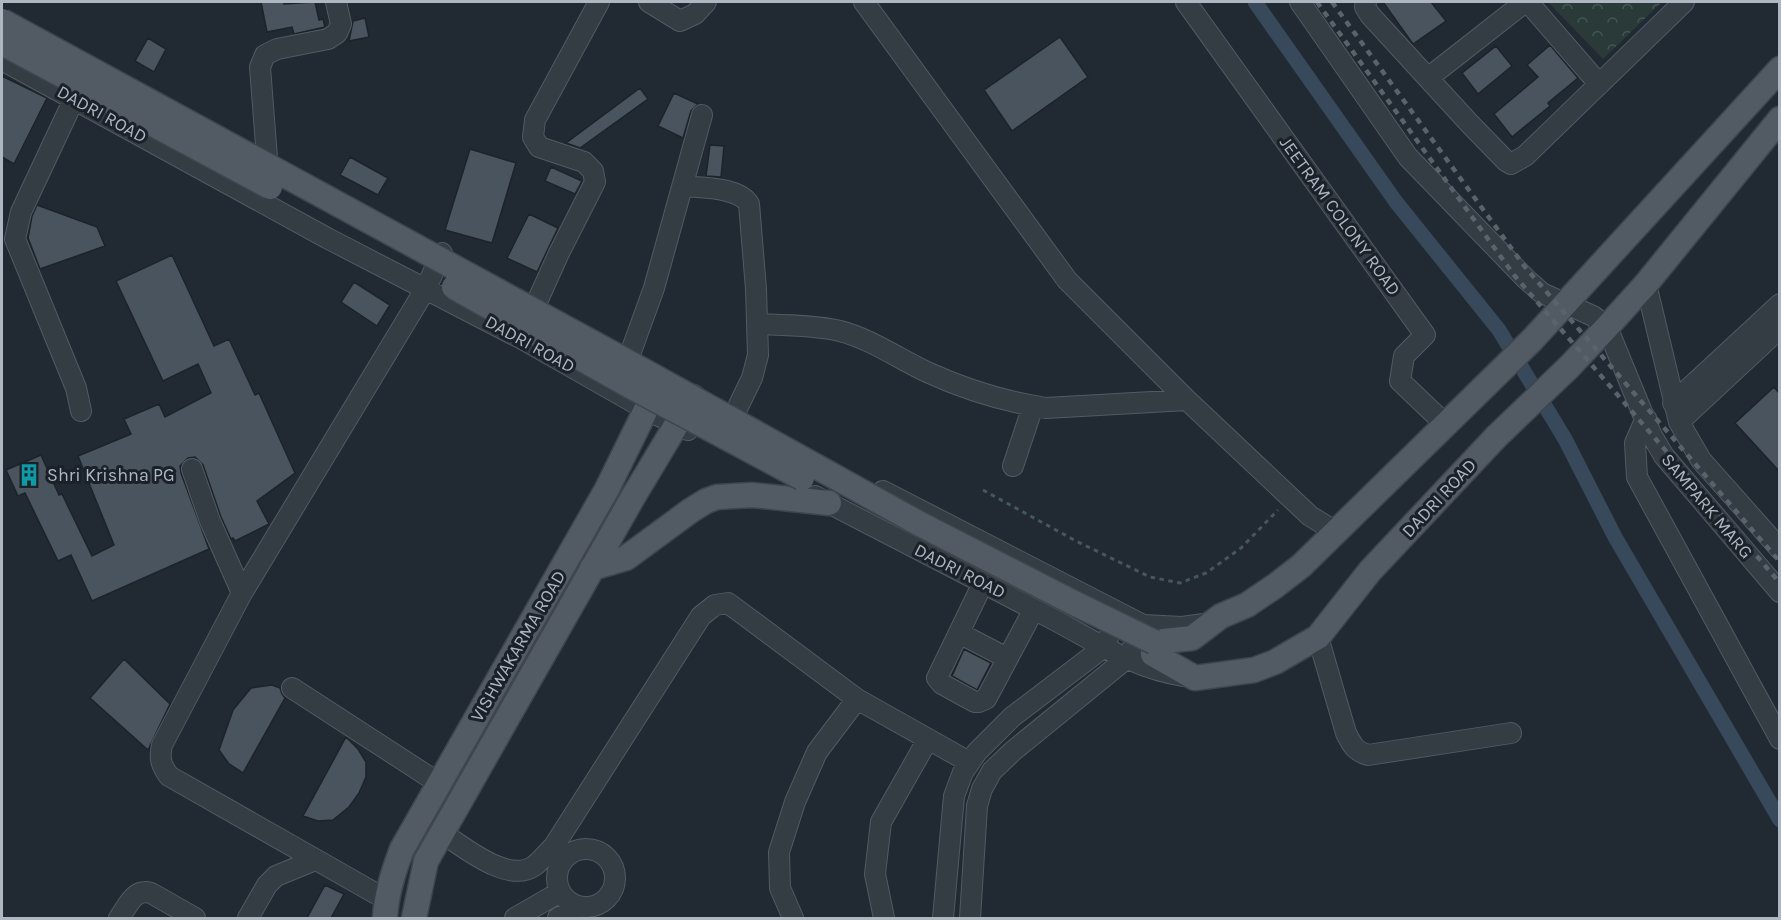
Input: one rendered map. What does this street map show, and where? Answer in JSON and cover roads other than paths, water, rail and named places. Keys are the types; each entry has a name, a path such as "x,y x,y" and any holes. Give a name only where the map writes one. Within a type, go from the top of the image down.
{"main road":[{"path":"2,21 920,524 1150,640 1195,678"},
{"path":"2,43 388,250 630,386 800,477 1068,616 1150,640 1192,638 1221,616 1247,605 1301,566 1533,339 1779,69"},
{"name":"DADRI ROAD","path":"1195,678 1254,670 1275,662 1318,637 1370,571 1496,437 1569,367 1646,284 1779,119"},
{"name":"VISHWAKARMA ROAD","path":"386,909 393,873 402,849 607,489 662,376"},
{"name":"VISHWAKARMA ROAD","path":"414,918 426,861 592,568 694,395"},
{"path":"592,568 626,558 690,511 717,497 752,495 828,503"}],"street":[{"path":"267,158 260,67 265,56 277,49 327,39 337,33 341,24 336,2"},
{"path":"536,304 595,182 593,171 584,162 539,147 533,137 535,120 599,2"},
{"path":"649,2 680,21 695,14 706,2"},
{"path":"864,2 1067,280 1186,400 1290,498 1310,516 1336,532"},
{"name":"JEETRAM COLONY ROAD","path":"1186,2 1425,335 1404,356 1400,381 1445,424"},
{"path":"1300,2 1408,157 1542,293 1564,305 1593,316 1607,327"},
{"path":"1366,2 1365,7 1370,15 1470,124 1506,162 1511,164 1525,156 1684,2"},
{"path":"1428,78 1526,2 1599,84"},
{"name":"DADRI ROAD","path":"2,8 267,158 536,304 694,395 1120,613 1150,640"},
{"name":"DADRI ROAD","path":"2,60 327,238 524,340 647,410 1034,609 1126,659 1164,673 1195,678"},
{"path":"74,99 21,212 15,239 76,388 81,411"},
{"path":"629,357 654,288 702,115"},
{"path":"683,186 735,192 745,197 749,204 758,355 752,378 734,415"},
{"path":"386,909 315,860 169,776 161,766 159,756 162,745 242,593 426,288 442,253"},
{"name":"SAMPARK MARG","path":"1646,284 1679,422 1701,460 1779,549"},
{"path":"1673,403 1779,304"},
{"path":"757,324 840,331 875,345 928,373 1014,403 1046,408 1186,400"},
{"name":"SAMPARK MARG","path":"1607,327 1652,434 1664,456 1779,592"},
{"path":"1679,422 1779,327"},
{"path":"1013,466 1033,406"},
{"path":"1646,418 1635,442 1637,477 1779,739"},
{"path":"192,469 210,521 242,593"},
{"path":"983,583 937,678 942,684 975,702 986,699 1034,609"},
{"path":"442,833 493,866 514,872 533,867 554,846 701,616 715,605 728,603 857,699 969,762"},
{"path":"943,918 954,796 963,772 976,752 1012,717 1104,647 1120,613"},
{"path":"959,633 1007,658"},
{"path":"1318,637 1346,733 1358,753 1368,755 1511,733"},
{"path":"970,918 977,806 982,789 992,771 1013,751 1150,640"},
{"path":"292,688 440,784"},
{"path":"793,918 780,888 779,852 795,801 817,752 857,699"},
{"path":"884,918 875,874 882,822 928,739"},
{"path":"595,850 611,862 615,872 615,882 599,912 578,907 560,892 557,872 568,856 576,851 595,850"},
{"path":"248,918 267,885 276,876 315,860"},
{"path":"119,918 138,892 144,891 195,918"},
{"path":"515,918 560,892"},
{"path":"558,918 578,907"}],"waterway":[{"path":"1255,2 1396,202 1499,330 1565,439 1615,537 1780,820"}],"railway":[{"path":"1317,2 1514,275 1780,583"},
{"path":"1332,2 1525,267 1780,562"}],"place":[{"name":"Shri Krishna PG","path":"29,475"}]}
